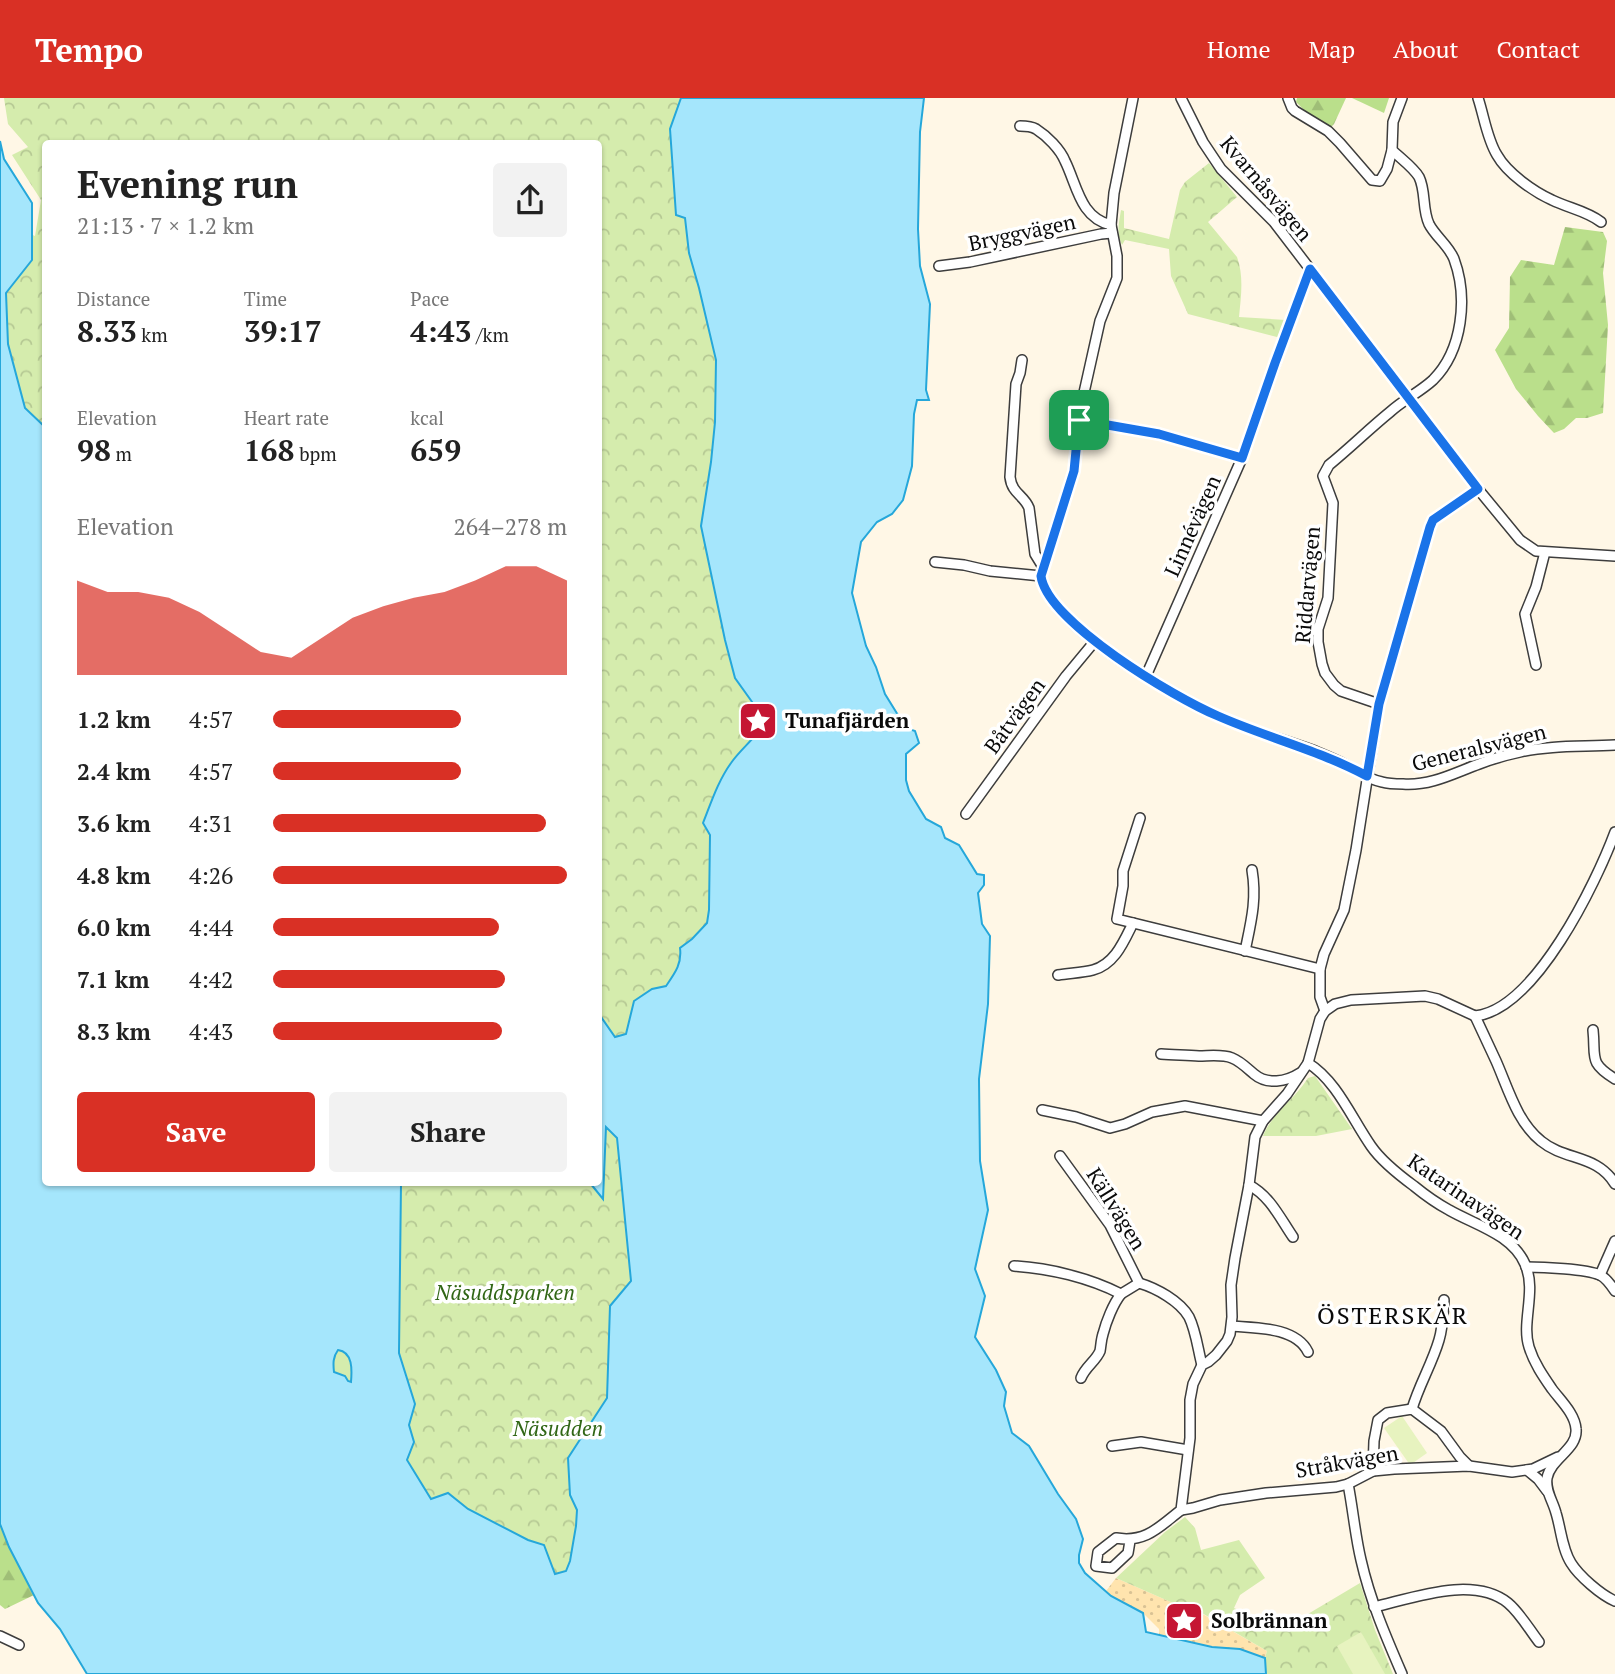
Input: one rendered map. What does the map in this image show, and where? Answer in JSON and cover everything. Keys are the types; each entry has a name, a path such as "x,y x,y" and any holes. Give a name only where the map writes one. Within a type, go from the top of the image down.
{"street":[{"path":"935,562 990,571 1042,571 1074,471 1080,406 1100,321 1117,278 1117,256 1111,229 1114,193 1133,98"},
{"name":"Kvarnåsvägen","path":"1181,98 1203,142 1221,169 1274,222 1520,540 1531,548 1545,552 1615,556"},
{"path":"1288,98 1295,111 1328,131 1372,180 1380,181 1387,169 1392,150 1393,122 1402,98"},
{"path":"1478,98 1494,149 1508,169 1538,193 1594,216 1601,222"},
{"path":"1020,126 1034,128 1059,151 1082,203 1094,218 1111,229"},
{"name":"Riddarvägen","path":"1379,704 1341,691 1325,673 1320,656 1318,629 1328,598 1333,503 1323,476 1329,465 1408,397 1435,378 1450,354 1459,324 1461,290 1453,255 1428,222 1420,179 1392,150"},
{"name":"Bryggvägen","path":"939,267 1101,234 1111,229"},
{"name":"Linnévägen","path":"1146,676 1242,458 1310,269"},
{"name":"Generalsvägen","path":"1022,360 1015,396 1010,477 1014,491 1027,503 1029,509 1035,554 1042,571 1042,585 1060,611 1095,641 1146,676 1216,716 1341,762 1380,782 1422,784 1520,752 1550,747 1615,745"},
{"path":"1079,420 1159,434 1242,458"},
{"path":"1325,1011 1320,997 1320,969 1344,911 1379,704 1433,520 1478,489"},
{"path":"1535,664 1525,614 1536,587 1545,552"},
{"name":"Båtvägen","path":"966,814 1066,676 1095,641"},
{"path":"1140,818 1123,871 1117,919 1320,969"},
{"path":"1130,1541 1151,1534 1181,1510 1190,1426 1189,1400 1193,1384 1202,1365 1222,1348 1232,1326 1231,1284 1255,1137 1263,1121 1287,1094 1306,1066 1320,1019 1325,1011 1335,1004 1352,1000 1425,996 1475,1016 1503,1006 1533,978 1554,953 1596,875 1615,832"},
{"path":"1245,951 1254,903 1252,870"},
{"path":"1058,975 1094,970 1108,962 1122,946 1133,923"},
{"path":"1475,1016 1514,1103 1532,1132 1552,1148 1601,1168 1615,1184"},
{"path":"1593,1030 1595,1062 1615,1079"},
{"path":"1161,1054 1232,1058 1265,1080 1290,1079 1306,1066"},
{"name":"Katarinavägen","path":"1306,1066 1327,1078 1373,1149 1384,1161 1437,1203 1501,1237 1516,1250 1527,1266 1530,1296 1527,1336 1529,1346 1538,1367 1571,1415 1576,1428 1576,1435 1569,1449 1559,1456 1553,1465 1547,1479 1548,1492"},
{"path":"1042,1110 1110,1128 1152,1112 1185,1106 1263,1121"},
{"name":"Källvägen","path":"1060,1156 1110,1225 1139,1283 1171,1300 1188,1314 1202,1365"},
{"path":"1249,1185 1261,1191 1293,1237"},
{"path":"1600,1275 1615,1241"},
{"path":"1014,1266 1037,1267 1057,1272 1122,1294"},
{"path":"1527,1266 1600,1275 1615,1291"},
{"name":"Källvägen","path":"1081,1378 1100,1352 1106,1325 1117,1299 1139,1283"},
{"path":"1412,1409 1440,1339 1444,1300"},
{"path":"1232,1326 1291,1335 1300,1340 1308,1352"},
{"path":"1373,1471 1378,1420 1387,1413 1412,1409 1441,1431 1469,1466"},
{"path":"1112,1446 1142,1443 1188,1450"},
{"name":"Stråkvägen","path":"1181,1510 1254,1494 1348,1484 1373,1471 1469,1466 1512,1472 1527,1470 1559,1456"},
{"path":"1527,1470 1548,1492 1572,1564 1603,1594 1615,1601"},
{"path":"1348,1484 1360,1558 1374,1606 1402,1674"},
{"path":"1374,1606 1456,1589 1486,1592 1507,1603 1539,1642"},
{"path":"0,1636 19,1645"}],"green space":[{"name":"Näsudden","path":"4,98 681,98 670,129 675,203 800,198 830,1535 370,1674 105,1186 602,1186 602,140 42,140 42,1012 0,221 35,236 41,200 12,155 28,147 8,124"},
{"path":"1297,98 1346,98 1331,127 1310,116 1296,102"},
{"path":"1352,98 1389,98 1384,113"},
{"path":"1209,163 1237,197 1208,222 1237,257 1241,279 1239,317 1286,320 1281,338 1188,314 1171,276 1169,249 1125,240 1122,245 1120,241 1118,228 1121,210 1124,211 1124,228 1169,239 1180,190 1185,182"},
{"path":"1565,227 1603,232 1607,241 1603,273 1608,325 1603,413 1576,418 1564,429 1554,433 1516,389 1495,350 1509,328 1510,277 1521,260 1554,265"},
{"path":"1315,1076 1352,1129 1316,1136 1263,1136 1272,1120 1308,1078"},
{"path":"1402,1416 1427,1453 1410,1465 1384,1428"},
{"path":"1185,1517 1195,1528 1201,1550 1239,1540 1265,1578 1240,1595 1234,1608 1281,1630 1360,1583 1393,1674 1266,1674 1267,1651 1195,1609 1182,1607 1116,1578"},
{"path":"0,1524 34,1595 5,1609 0,1605"},
{"path":"1361,1632 1385,1674 1353,1674 1337,1646"}],"sand":[{"name":"Solbrännan","path":"1116,1578 1182,1607 1194,1609 1267,1651 1265,1658 1240,1649 1212,1647 1159,1635 1159,1629 1143,1613 1106,1591"}],"water":[{"path":"681,98 924,98 920,132 918,229 920,266 930,304 926,390 929,400 917,400 912,466 903,500 892,514 877,522 861,542 852,593 866,646 885,694 906,728 915,731 919,743 906,754 906,780 909,791 926,819 941,827 945,838 959,845 977,874 984,875 984,885 978,893 982,924 990,936 988,1004 979,1079 980,1161 988,1210 975,1269 985,1296 975,1337 1006,1392 1004,1406 1012,1433 1029,1446 1076,1519 1083,1539 1079,1563 1085,1573 1111,1596 1143,1613 1146,1632 1212,1647 1240,1649 1265,1658 1266,1674 87,1674 60,1629 38,1603 9,1547 0,1524 0,141 4,159 32,203 32,260 6,293 8,344 25,408 42,424 42,1186 401,1186 399,1353 415,1404 409,1425 414,1442 407,1460 431,1499 448,1493 468,1509 528,1540 544,1545 555,1574 566,1571 576,1526 577,1510 570,1495 568,1458 607,1398 610,1306 631,1281 617,1138 606,1127 603,1199 592,1186 602,1186 602,1018 615,1037 626,1034 634,1001 652,989 666,986 679,964 680,948 707,923 710,835 703,823 726,770 765,720 735,678 701,526 715,422 716,360 689,253 685,218 676,215 670,129","holes":["338,1350 347,1354 351,1362 351,1382 345,1376 334,1372"]}],"place":[{"name":"Tunafjärden","path":"758,721"},
{"name":"Solbrännan","path":"1184,1621"}],"district":[{"name":"ÖSTERSKÄR","path":"1393,1316"}],"route":[{"path":"1310,269 1478,489 1433,520 1430,527 1379,704 1367,776 1341,762 1216,716 1182,698 1095,641 1060,611 1042,585 1041,576 1074,471 1079,420 1159,434 1242,458 1310,269"}],"park label":[{"name":"Näsuddsparken","path":"505,1293"}]}
